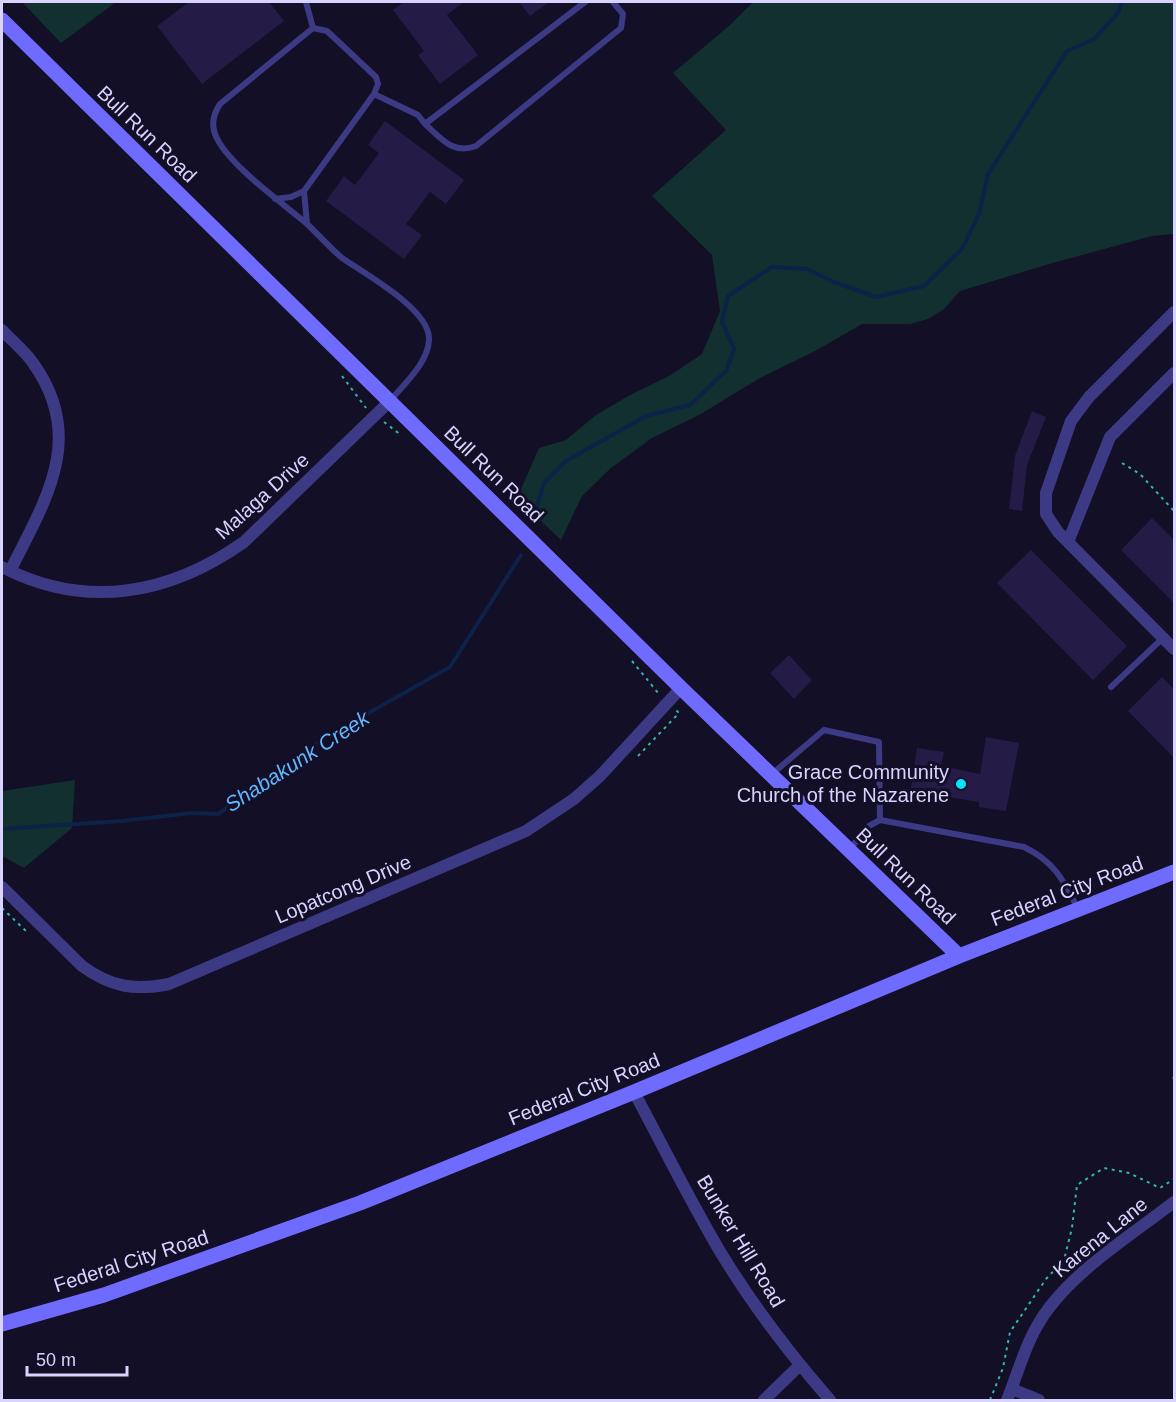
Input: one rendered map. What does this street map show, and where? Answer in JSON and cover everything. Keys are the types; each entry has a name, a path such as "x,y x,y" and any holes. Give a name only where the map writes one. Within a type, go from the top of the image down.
{"street":[{"name":"Bull Run Road","path":"2,20 681,688 959,956"},
{"path":"1174,312 1089,397 1071,421 1046,492 1046,514 1068,542 1174,649"},
{"path":"2,330 32,360 43,377 52,396 59,439 54,477 6,569"},
{"path":"1068,542 1110,437 1174,373"},
{"name":"Malaga Drive","path":"6,569 55,587 110,592 141,589 194,573 244,542 390,401"},
{"name":"Lopatcong Drive","path":"2,887 82,966 96,976 112,984 132,988 150,988 169,984 526,831 574,799 600,776 681,688"},
{"name":"Federal City Road","path":"2,1324 104,1295 360,1203 634,1092 959,956 1174,872"},
{"name":"Bunker Hill Road","path":"634,1092 720,1252 760,1312 830,1401"},
{"name":"Karena Lane","path":"1010,1395 1027,1347 1049,1307 1068,1285 1174,1202"},
{"path":"764,1401 800,1365"},
{"path":"1010,1395 1039,1401"}],"lane":[{"path":"306,2 313,28"},
{"path":"425,123 585,2"},
{"path":"374,94 418,116 456,149 476,146 621,28 623,14 613,2"},
{"path":"275,199 291,197 304,191 374,94 378,84 376,77 327,31 313,28"},
{"path":"313,28 220,104 215,112 213,123 215,135 229,155 275,199 307,224 340,256 416,312 428,327 429,341 423,360 390,401"},
{"path":"304,191 307,224"},
{"path":"1111,687 1163,638"},
{"path":"771,775 824,730 879,742 880,820"},
{"path":"849,850 869,826 880,820 1024,847 1038,853 1051,863 1079,909"}],"path":[{"path":"339,372 374,416 405,438"},
{"path":"1122,463 1140,474 1174,511"},
{"path":"629,658 679,713 635,759"},
{"path":"2,909 33,937"},
{"path":"1174,1076 1174,1083"},
{"path":"990,1401 1003,1368 1010,1332 1046,1279 1064,1260 1072,1228 1077,1185 1104,1168 1130,1173 1161,1188 1174,1179"}],"green space":[{"path":"22,2 116,2 61,43"},
{"path":"753,2 1174,2 1174,234 1152,236 960,291 944,309 928,319 910,324 862,324 817,350 760,378 699,415 652,438 611,468 582,496 561,540 517,498 539,448 566,440 596,415 671,375 702,354 720,311 712,255 652,196 726,130 673,73 730,25"},
{"path":"75,780 72,828 24,868 2,856 2,791"}],"building":[{"path":"189,2 269,2 284,21 202,84 157,26"},
{"path":"404,2 464,2 447,15 478,55 440,84 418,55 424,51 393,10"},
{"path":"519,2 549,2 530,16"},
{"path":"385,121 464,180 446,204 430,192 406,224 422,235 404,259 326,201 344,176 355,185 379,153 368,145"},
{"path":"1032,411 1046,417 1027,465 1022,511 1009,509 1015,456"},
{"path":"1152,518 1174,540 1174,603 1121,550"},
{"path":"1031,550 1127,646 1093,680 997,583"},
{"path":"789,655 812,680 794,699 770,673"},
{"path":"1162,677 1174,689 1174,758 1128,711"},
{"name":"Grace Community Church of the Nazarene","path":"986,737 1019,743 1006,811 979,807 979,802 936,795 935,800 910,795 917,748 944,752 941,766 980,774"}],"waterway":[{"name":"Shabakunk Creek","path":"533,519 544,483 566,461 646,416 690,405 726,371 734,349 722,322 728,296 772,267 807,269 834,282 876,297 924,286 962,249 979,214 988,174 1067,51 1094,39 1118,13 1122,2"},
{"name":"Shabakunk Creek","path":"2,829 122,821 191,813 218,814 326,737 450,667 521,555"}],"place":[{"name":"Grace Community Church of the Nazarene","path":"961,784"}]}
